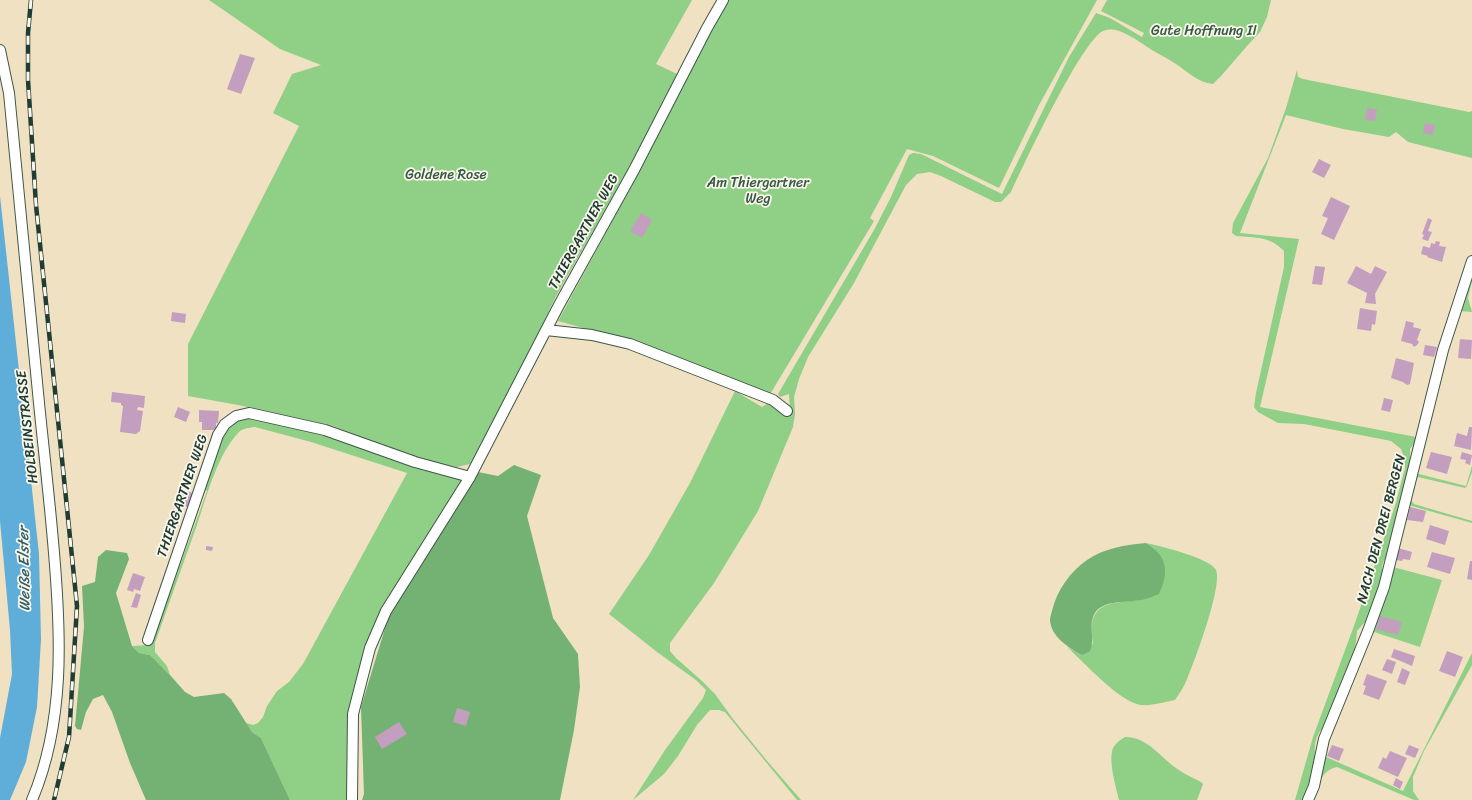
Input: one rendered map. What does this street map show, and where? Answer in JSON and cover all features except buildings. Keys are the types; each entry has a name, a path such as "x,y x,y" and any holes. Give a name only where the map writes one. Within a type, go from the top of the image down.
{"street":[{"name":"THIERGARTNER WEG","path":"352,800 353,714 370,648 386,611 470,477 546,330 634,170 706,28 723,0"},
{"name":"HOLBEINSTRASSE","path":"0,50 9,93 58,593 59,650 57,692 51,742 38,787 32,800"},
{"name":"NACH DEN DREI BERGEN","path":"1308,800 1314,786 1324,739 1368,631 1384,587 1443,350 1472,261"},
{"path":"546,330 592,335 630,344 773,400 787,411"},
{"name":"THIERGARTNER WEG","path":"148,640 218,435 225,424 236,416 249,413 325,430 415,462 470,477"}],"green space":[{"name":"Goldene Rose","path":"209,0 692,0 656,64 677,74 628,169 555,298 520,373 470,464 457,467 416,459 333,426 238,405 188,396 188,344 299,126 273,113 292,74 321,65 280,49"},
{"name":"Am Thiergartner Weg","path":"729,0 1097,0 1039,105 999,188 933,156 907,149 870,218 874,221 769,396 605,334 558,321 643,165 712,29"},
{"name":"Gute Hoffnung II","path":"1107,0 1271,0 1267,17 1260,32 1213,84 1197,79 1133,37 1118,31 1103,31 1093,40 1081,57 1040,132 1011,192 1001,202 995,202 930,172 917,174 906,185 854,283 808,357 799,379 794,397 795,414 793,427 758,511 714,583 670,643 670,651 715,694 733,719 801,800 797,800 725,712 710,710 697,725 678,756 664,774 633,800 665,750 703,698 706,690 696,680 657,652 609,614 649,555 690,483 735,391 762,407 768,403 790,411 789,394 780,397 778,394 874,230 891,197 909,155 913,153 921,154 1002,194 1069,57 1096,13 1110,18 1142,37 1144,33 1101,11"},
{"path":"1297,70 1298,77 1303,79 1469,112 1472,111 1472,158 1408,142 1396,132 1389,137 1343,129 1286,115 1240,233 1299,239 1260,407 1416,437 1422,411 1424,413 1417,440 1410,449 1409,476 1406,490 1387,556 1383,563 1383,575 1371,615 1357,631 1355,651 1324,727 1315,742 1314,772 1305,800 1295,800 1313,737 1355,623 1395,506 1405,468 1404,457 1401,449 1391,441 1304,424 1278,423 1258,412 1254,407 1284,267 1284,251 1279,246 1268,240 1236,236 1232,233 1233,223 1268,158 1286,108"},
{"path":"1472,274 1468,298 1472,312 1460,311"},
{"path":"244,418 255,418 333,437 460,478 462,482 459,489 389,596 384,608 356,692 348,800 290,800 261,738 252,732 246,723 253,725 258,723 263,717 267,706 277,691 289,682 303,664 407,473 311,442 255,427 242,430 238,433 224,453 213,476 155,643 155,652 167,666 170,675 150,655 139,653 132,646 149,645 153,640 207,491 202,489 224,431 233,423"},
{"path":"514,465 541,475 527,516 553,618 578,654 580,687 574,730 560,800 362,800 364,794 361,707 393,602 478,472 498,476"},
{"path":"1472,466 1472,472 1467,486 1465,488 1418,477 1415,480 1415,473 1466,486"},
{"path":"1411,500 1414,504 1472,521 1472,523 1408,505"},
{"path":"1146,543 1184,553 1204,561 1216,570 1217,579 1206,626 1184,686 1175,700 1141,705 1132,702 1112,689 1067,647 1082,655 1093,643 1093,619 1102,607 1119,602 1141,600 1155,549"},
{"path":"1146,543 1159,554 1164,566 1164,579 1159,594 1143,600 1114,603 1101,607 1096,611 1092,621 1092,642 1090,651 1082,655 1066,645 1057,637 1051,626 1050,620 1054,603 1065,582 1075,570 1094,556 1123,546"},
{"path":"106,550 127,553 129,559 116,593 132,646 139,653 150,655 185,692 194,697 224,693 231,699 252,732 261,738 290,800 146,800 130,763 112,712 103,695 93,699 86,712 81,730 77,729 75,726 84,627 82,586 95,582 98,557"},
{"path":"1393,567 1442,580 1420,647 1374,632"},
{"path":"1472,653 1472,665 1424,751 1413,777 1413,791 1419,800 1414,800 1337,767 1331,769 1324,775 1319,784 1314,800 1312,800 1324,756 1403,791"},
{"path":"1125,737 1133,738 1148,745 1172,765 1201,782 1203,784 1197,800 1119,800 1111,760 1113,748"}],"water":[{"name":"Weiße Elster","path":"0,196 39,554 41,639 37,707 26,762 10,800 0,800 0,738 12,674 10,630 0,521"}],"railway":[{"path":"31,0 28,33 28,80 36,205 77,606 69,737 54,800"}]}
